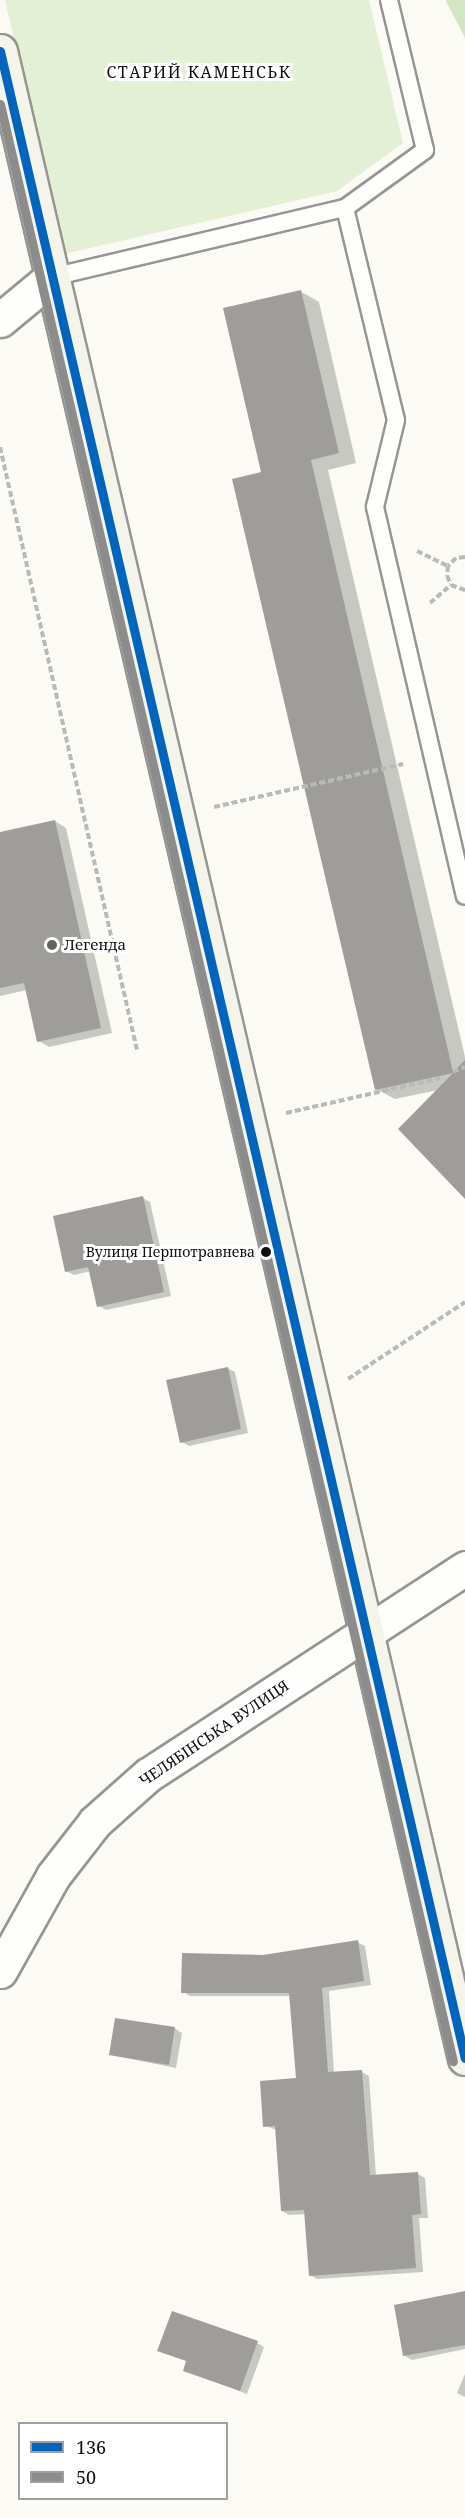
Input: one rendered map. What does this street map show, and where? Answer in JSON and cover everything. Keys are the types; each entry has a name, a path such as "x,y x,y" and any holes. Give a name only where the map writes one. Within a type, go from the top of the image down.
{"street":[{"path":"0,51 5,95 52,277 465,2058"},
{"path":"0,320 52,277"},
{"name":"ЧЕЛЯБІНСЬКА ВУЛИЦЯ","path":"0,1971 53,1876 95,1822 148,1775 465,1568"}],"lane":[{"path":"52,277 345,208 425,150 389,0"},
{"path":"345,208 396,420 375,507 465,896"}],"path":[{"path":"0,447 137,1050"},
{"path":"465,557 456,558 448,566 447,576 451,585 465,590"},
{"path":"177,815 433,757"},
{"path":"453,1072 465,1067"},
{"path":"248,1122 440,1078"},
{"path":"313,1402 465,1302"}],"green space":[{"path":"5,0 369,0 403,143 337,191 64,254"},
{"path":"446,0 465,0 465,38 447,3"}],"building":[{"path":"301,290 339,453 311,460 453,1072 465,1060 465,1199 398,1129 453,1073 375,1090 232,479 261,472 223,308"},
{"path":"55,820 101,1028 37,1042 24,983 0,988 0,832"},
{"path":"143,1196 164,1292 97,1307 88,1267 65,1272 53,1216"},
{"path":"228,1367 241,1429 180,1443 166,1380"},
{"path":"358,1940 364,1981 322,1988 328,2072 362,2070 370,2175 418,2172 421,2214 412,2215 416,2268 309,2276 304,2210 281,2211 275,2126 263,2127 260,2081 296,2078 289,1993 181,1993 182,1953 263,1955"},
{"path":"115,2018 175,2027 169,2065 109,2055"},
{"path":"465,2291 465,2345 403,2356 394,2305"},
{"path":"172,2311 258,2341 240,2391 183,2371 186,2361 157,2351"}],"transit line":[{"name":"136","path":"0,51 465,2058"},
{"name":"50","path":"0,104 453,2061"}],"place":[{"name":"Легенда","path":"52,945"},
{"name":"Вулиця Першотравнева","path":"266,1252"}],"district":[{"name":"СТАРИЙ КАМЕНСЬК","path":"199,72"}]}
